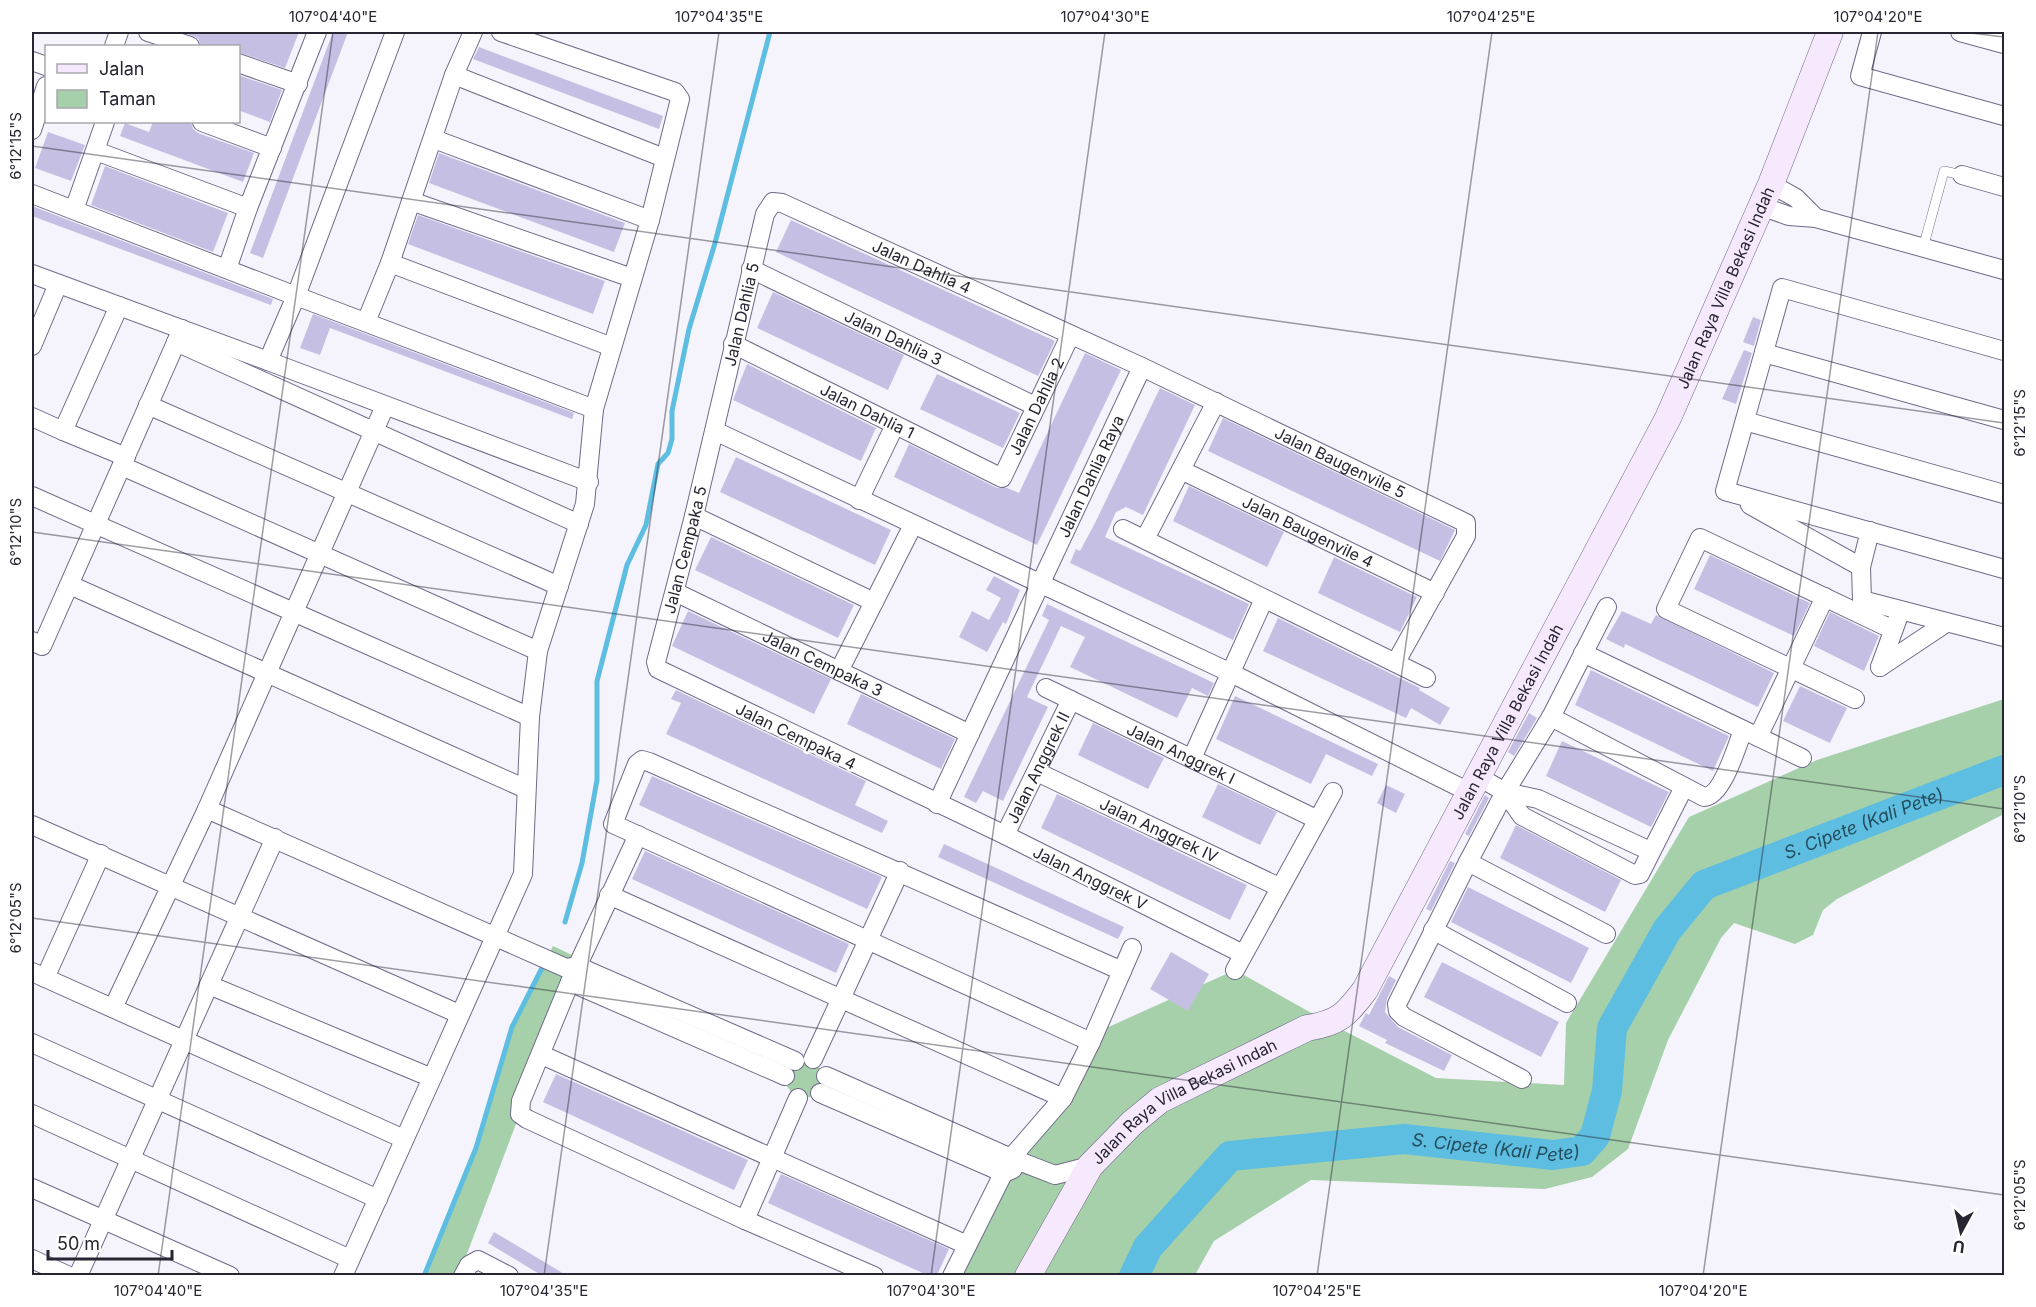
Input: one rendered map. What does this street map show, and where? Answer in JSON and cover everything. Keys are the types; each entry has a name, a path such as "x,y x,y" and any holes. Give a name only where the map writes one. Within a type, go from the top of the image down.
{"main road":[{"name":"Jalan Raya Villa Bekasi Indah","path":"1028,1275 1090,1166 1161,1100 1307,1028 1331,1024 1351,1009 1365,990 1668,418 1766,195 1830,32"}],"street":[{"path":"148,32 187,45"},
{"path":"227,269 248,208 317,32"},
{"path":"268,361 296,296 395,32"},
{"path":"366,322 390,263 454,75 473,32"},
{"path":"32,1114 130,1159 347,1267 459,1014 497,937 523,874 530,717 538,651 579,524 589,482 594,409 650,220 664,158 680,103 675,92 501,32"},
{"path":"1872,32 1860,76 2004,116"},
{"path":"1960,32 2004,44"},
{"path":"240,64 297,84"},
{"path":"454,75 664,158"},
{"path":"32,130 45,89"},
{"path":"74,210 105,123"},
{"path":"205,123 272,148"},
{"path":"434,139 650,220"},
{"path":"96,151 248,208"},
{"path":"1962,175 2004,187"},
{"path":"32,194 594,409"},
{"path":"1766,195 1789,216 1816,218 2004,270"},
{"path":"411,201 632,278"},
{"name":"Jalan Dahlia 5","path":"715,431 751,269 765,214 773,202"},
{"name":"Jalan Dahlia 4","path":"773,202 782,203 1142,367"},
{"path":"390,263 612,347"},
{"name":"Jalan Dahlia 3","path":"751,269 1035,406"},
{"path":"32,274 119,306 374,431 579,524"},
{"path":"32,346 58,284"},
{"path":"1725,490 1782,288 2004,351"},
{"path":"63,431 119,306"},
{"path":"179,336 268,361 589,482"},
{"path":"32,641 42,646 179,336"},
{"name":"Jalan Dahlia 2","path":"1002,478 1070,336"},
{"name":"Jalan Dahlia 1","path":"733,344 1002,478"},
{"path":"1764,353 2004,420"},
{"name":"Jalan Baugenvile 5","path":"1142,367 1466,523 1466,536 1435,593"},
{"name":"Jalan Dahlia Raya","path":"937,804 1142,367"},
{"path":"1145,538 1216,402"},
{"path":"148,405 559,586"},
{"path":"113,1008 207,808 386,406"},
{"path":"32,417 319,555 538,651"},
{"path":"1744,421 2004,494"},
{"path":"859,500 895,425"},
{"path":"715,431 1040,586 1473,784 1538,799 1650,851"},
{"name":"Jalan Cempaka 5","path":"656,667 715,431"},
{"name":"Jalan Baugenvile 4","path":"1180,470 1435,593"},
{"path":"1725,490 2004,569"},
{"path":"1725,490 1861,567"},
{"path":"32,498 530,717"},
{"path":"694,516 874,602"},
{"path":"839,671 913,525"},
{"path":"1123,529 1426,678"},
{"path":"1870,531 1861,567 1862,600 2004,637"},
{"path":"1855,699 1666,609 1670,598 1700,538 1885,626"},
{"path":"70,585 526,789"},
{"name":"Jalan Cempaka 3","path":"675,592 970,734"},
{"path":"1396,662 1435,593"},
{"path":"1551,717 1704,797 1714,795 1791,668 1825,597"},
{"path":"1192,758 1264,599"},
{"path":"1522,1079 1404,1017 1398,1011 1398,997 1505,792 1551,717 1607,607"},
{"path":"1900,611 1880,667 1946,623"},
{"path":"1583,653 1802,758"},
{"name":"Jalan Cempaka 4","path":"656,667 937,804"},
{"name":"Jalan Anggrek I","path":"1046,688 1316,819"},
{"name":"Jalan Anggrek II","path":"1005,835 1071,700"},
{"path":"1091,1042 614,824 637,764 642,760 1122,971"},
{"name":"Jalan Anggrek IV","path":"1037,772 1279,887"},
{"path":"1505,792 1522,816 1630,873 1640,874 1684,787"},
{"path":"1279,887 1333,792"},
{"name":"Jalan Anggrek V","path":"937,804 1005,835 1239,962 1279,887"},
{"path":"207,808 790,1068 813,1059 900,872"},
{"path":"32,825 239,919 459,1014"},
{"path":"638,835 571,972 542,1055 519,1106 523,1117 745,1220 874,1275"},
{"path":"78,1275 275,838"},
{"path":"100,855 38,975 404,1139"},
{"path":"1468,862 1606,934"},
{"path":"609,895 1063,1098"},
{"path":"1433,930 1567,1003"},
{"path":"952,1275 1014,1165 1063,1098 1091,1042 1132,948"},
{"path":"209,985 432,1078"},
{"path":"32,1043 378,1199"},
{"path":"542,1055 967,1245"},
{"path":"813,1059 821,1066 823,1084"},
{"path":"790,1068 790,1092 798,1098 808,1099 823,1084"},
{"path":"823,1084 1014,1165 1055,1175 1090,1166"},
{"path":"745,1220 798,1098"},
{"path":"32,1188 230,1275"},
{"path":"32,1259 69,1275"},
{"path":"463,1275 470,1265 478,1260 509,1275"}],"lane":[{"path":"1923,248 1944,171 1962,175"}],"green space":[{"path":"2004,699 2004,814 1837,899 1823,910 1813,935 1795,944 1734,923 1721,938 1668,1040 1628,1149 1592,1177 1545,1189 1311,1180 1214,1241 1195,1275 952,1275 1004,1173 820,1093 805,1098 800,1097 792,1092 785,1083 577,966 802,1058 813,1059 826,1076 1011,1158 1104,1029 1235,970 1331,1024 1436,1078 1564,1085 1566,1023 1689,817 1817,760"},
{"path":"553,946 572,955 542,1055 459,1275 424,1276 476,1148 512,1027"}],"building":[{"path":"182,32 299,32 285,68 240,53 240,45 201,45 198,38"},
{"path":"333,32 348,32 263,258 250,253"},
{"path":"479,47 663,116 659,129 473,59"},
{"path":"240,76 282,90 270,122 240,111"},
{"path":"125,123 149,132 153,123 191,123 193,129 198,133 254,153 243,182 120,136"},
{"path":"48,132 85,145 71,181 35,168"},
{"path":"439,153 625,223 614,252 429,183"},
{"path":"105,166 228,213 213,252 91,205"},
{"path":"32,206 273,299 271,305 32,216"},
{"path":"418,215 605,281 593,314 408,244"},
{"path":"791,220 1055,341 1038,376 776,252"},
{"path":"773,292 904,355 888,390 757,328"},
{"path":"313,314 574,413 572,419 330,328 320,355 300,348"},
{"path":"1753,317 1761,320 1754,346 1743,342"},
{"path":"1744,350 1752,353 1736,404 1722,399"},
{"path":"1085,353 1121,370 1037,545 894,477 909,444 997,488 1007,488 1019,493"},
{"path":"747,364 876,428 861,461 733,400"},
{"path":"937,374 1020,413 1003,448 920,409"},
{"path":"1160,388 1195,405 1143,515 1126,507 1116,512 1105,537 1249,604 1233,640 1070,563 1076,549 1080,551 1095,523"},
{"path":"1223,418 1455,530 1440,561 1208,451"},
{"path":"736,457 891,530 875,565 720,492"},
{"path":"1189,486 1284,532 1267,567 1173,521"},
{"path":"711,537 854,605 838,638 695,570"},
{"path":"1710,555 1810,603 1794,636 1694,589"},
{"path":"1334,557 1417,597 1400,632 1318,593"},
{"path":"994,576 1020,590 1006,624 1003,622 987,652 959,637 972,611 989,620 1001,598 986,590"},
{"path":"1047,604 1214,683 1208,696 1192,688 1177,718 1070,667 1085,637 1061,626 1027,697 1048,707 1003,801 983,791 976,803 964,797 1049,620 1042,616"},
{"path":"688,611 831,679 814,714 672,646"},
{"path":"1622,611 1651,624 1656,615 1774,673 1758,707 1625,644 1624,648 1606,639"},
{"path":"1830,612 1879,636 1864,671 1814,646"},
{"path":"1278,618 1420,688 1419,690 1450,708 1440,725 1411,708 1406,718 1263,651"},
{"path":"1591,670 1729,736 1713,771 1575,705"},
{"path":"1800,686 1847,708 1830,743 1783,721"},
{"path":"676,690 866,781 855,805 888,821 882,833 666,734 681,703 671,699"},
{"path":"861,694 955,739 941,769 847,724"},
{"path":"1235,696 1378,764 1372,776 1326,754 1311,784 1216,739"},
{"path":"1529,713 1537,718 1514,756 1508,752"},
{"path":"1093,723 1164,758 1148,789 1078,755"},
{"path":"1562,741 1669,792 1651,827 1546,776"},
{"path":"652,776 882,877 867,909 639,805"},
{"path":"1218,784 1277,812 1260,845 1202,817"},
{"path":"1386,785 1405,794 1396,813 1377,803"},
{"path":"1057,794 1247,885 1230,920 1041,828"},
{"path":"1485,795 1489,798 1469,836 1465,834"},
{"path":"1516,825 1621,880 1605,912 1500,858"},
{"path":"944,844 1124,927 1118,939 938,857"},
{"path":"645,851 849,944 836,973 632,879"},
{"path":"1450,861 1455,863 1431,911 1426,909"},
{"path":"1468,887 1589,948 1571,983 1451,922"},
{"path":"1171,952 1209,974 1188,1011 1150,989"},
{"path":"1442,962 1559,1022 1541,1057 1424,997"},
{"path":"1389,976 1396,980 1387,999 1385,1012 1398,1027 1452,1055 1444,1071 1385,1043 1387,1040 1359,1026 1366,1013 1369,1015"},
{"path":"556,1074 748,1160 734,1190 543,1102"},
{"path":"781,1174 949,1249 937,1275 927,1275 768,1203"},
{"path":"494,1232 566,1275 541,1275 488,1243"}],"waterway":[{"path":"565,922 582,863 597,780 597,681 627,565 646,525 658,464 668,453 672,439 672,411 689,329 715,243 770,32"},
{"name":"S. Cipete (Kali Pete)","path":"1134,1276 1148,1247 1230,1156 1404,1139 1553,1155 1582,1151 1595,1136 1607,1091 1612,1028 1667,930 1704,885 2004,770"},
{"path":"424,1276 476,1148 512,1027 545,962"}]}
